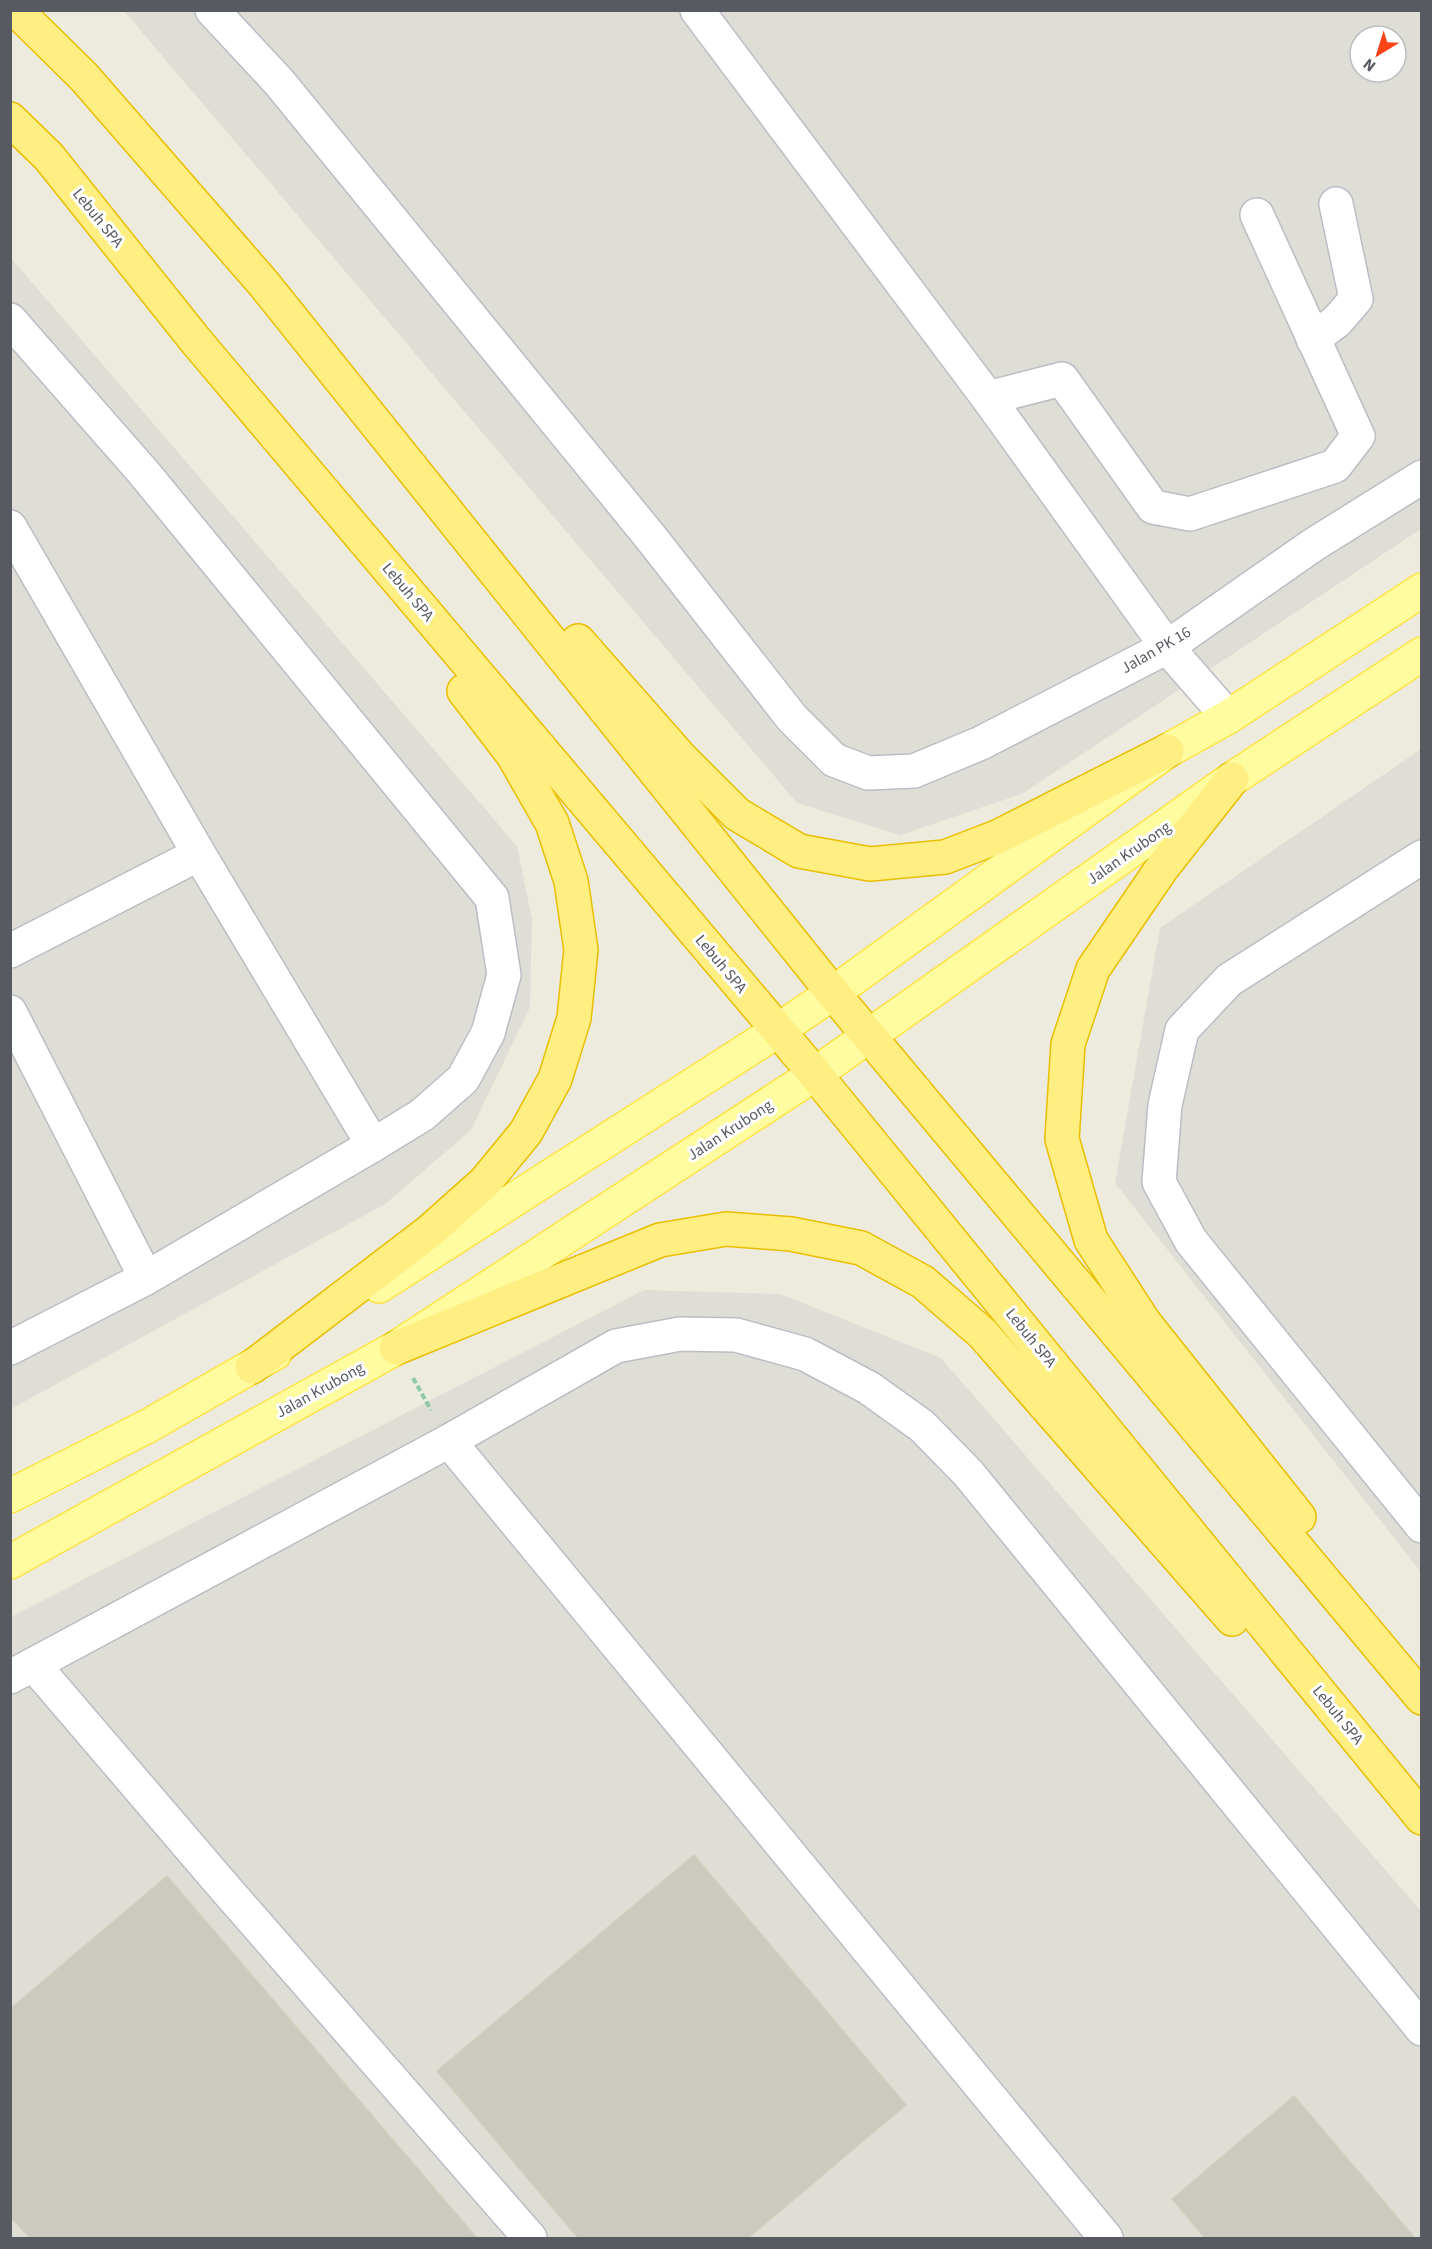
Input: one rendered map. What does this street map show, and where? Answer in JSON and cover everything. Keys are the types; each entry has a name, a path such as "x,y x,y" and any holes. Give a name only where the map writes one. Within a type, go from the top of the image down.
{"highway":[{"path":"16,10 84,77 680,757 737,814 799,851 870,864 945,857 997,837 1167,751"},
{"name":"Lebuh SPA","path":"10,119 49,157 196,341 815,1074 1422,1818"},
{"path":"264,284 869,1037 1422,1698"},
{"path":"196,341 513,755 552,823 571,881 581,950 574,1018 555,1079 526,1132 485,1182 430,1231 252,1367"},
{"path":"1233,779 1162,868 1092,969 1068,1044 1062,1139 1091,1240 1144,1322 1422,1672"},
{"path":"396,1348 660,1240 726,1229 791,1234 861,1248 923,1282 983,1334 1422,1834"}],"main road":[{"path":"10,1496 148,1426 252,1367 833,993 1167,751 1228,717 1422,590"},
{"name":"Jalan Krubong","path":"10,1562 396,1348 815,1074 1233,779 1422,654"}],"street":[{"name":"Jalan PK 16","path":"212,10 287,92 652,539 792,718 834,760 868,773 914,771 981,743 1167,647 1313,545 1422,477"},
{"path":"697,10 988,398 1167,647 1228,717"},
{"path":"1314,339 1337,321 1356,299 1336,204"},
{"path":"988,398 1062,378 1153,507 1190,514 1335,466 1358,436 1257,216"},
{"path":"10,320 144,473 492,898 504,975 488,1034 463,1079 422,1115 146,1278 10,1348"},
{"path":"10,527 199,854 373,1145"},
{"path":"10,951 199,854"},
{"path":"1422,856 1229,980 1182,1030 1165,1105 1159,1182 1191,1241 1422,1526"},
{"path":"10,1012 146,1278"},
{"path":"530,2238 224,1887 22,1671 449,1441 616,1346 680,1334 736,1335 805,1354 869,1388 922,1426 968,1473 1422,2029"},
{"path":"449,1441 1106,2238"}],"path":[{"path":"396,1348 449,1441"}],"shaded area":[{"path":"124,11 1421,11 1421,529 1022,794 900,835 797,803"},
{"path":"10,257 517,846 532,919 530,1007 471,1130 385,1204 11,1409"},
{"path":"1421,749 1421,1572 1115,1183 1160,928"},
{"path":"644,1290 780,1294 941,1358 1421,1911 1421,2238 11,2238 11,1617"}],"building":[{"path":"694,1855 906,2105 748,2238 578,2238 437,2071"},
{"path":"167,1876 477,2238 30,2238 10,2216 10,2009"},
{"path":"1294,2096 1415,2238 1205,2238 1172,2199"}]}
